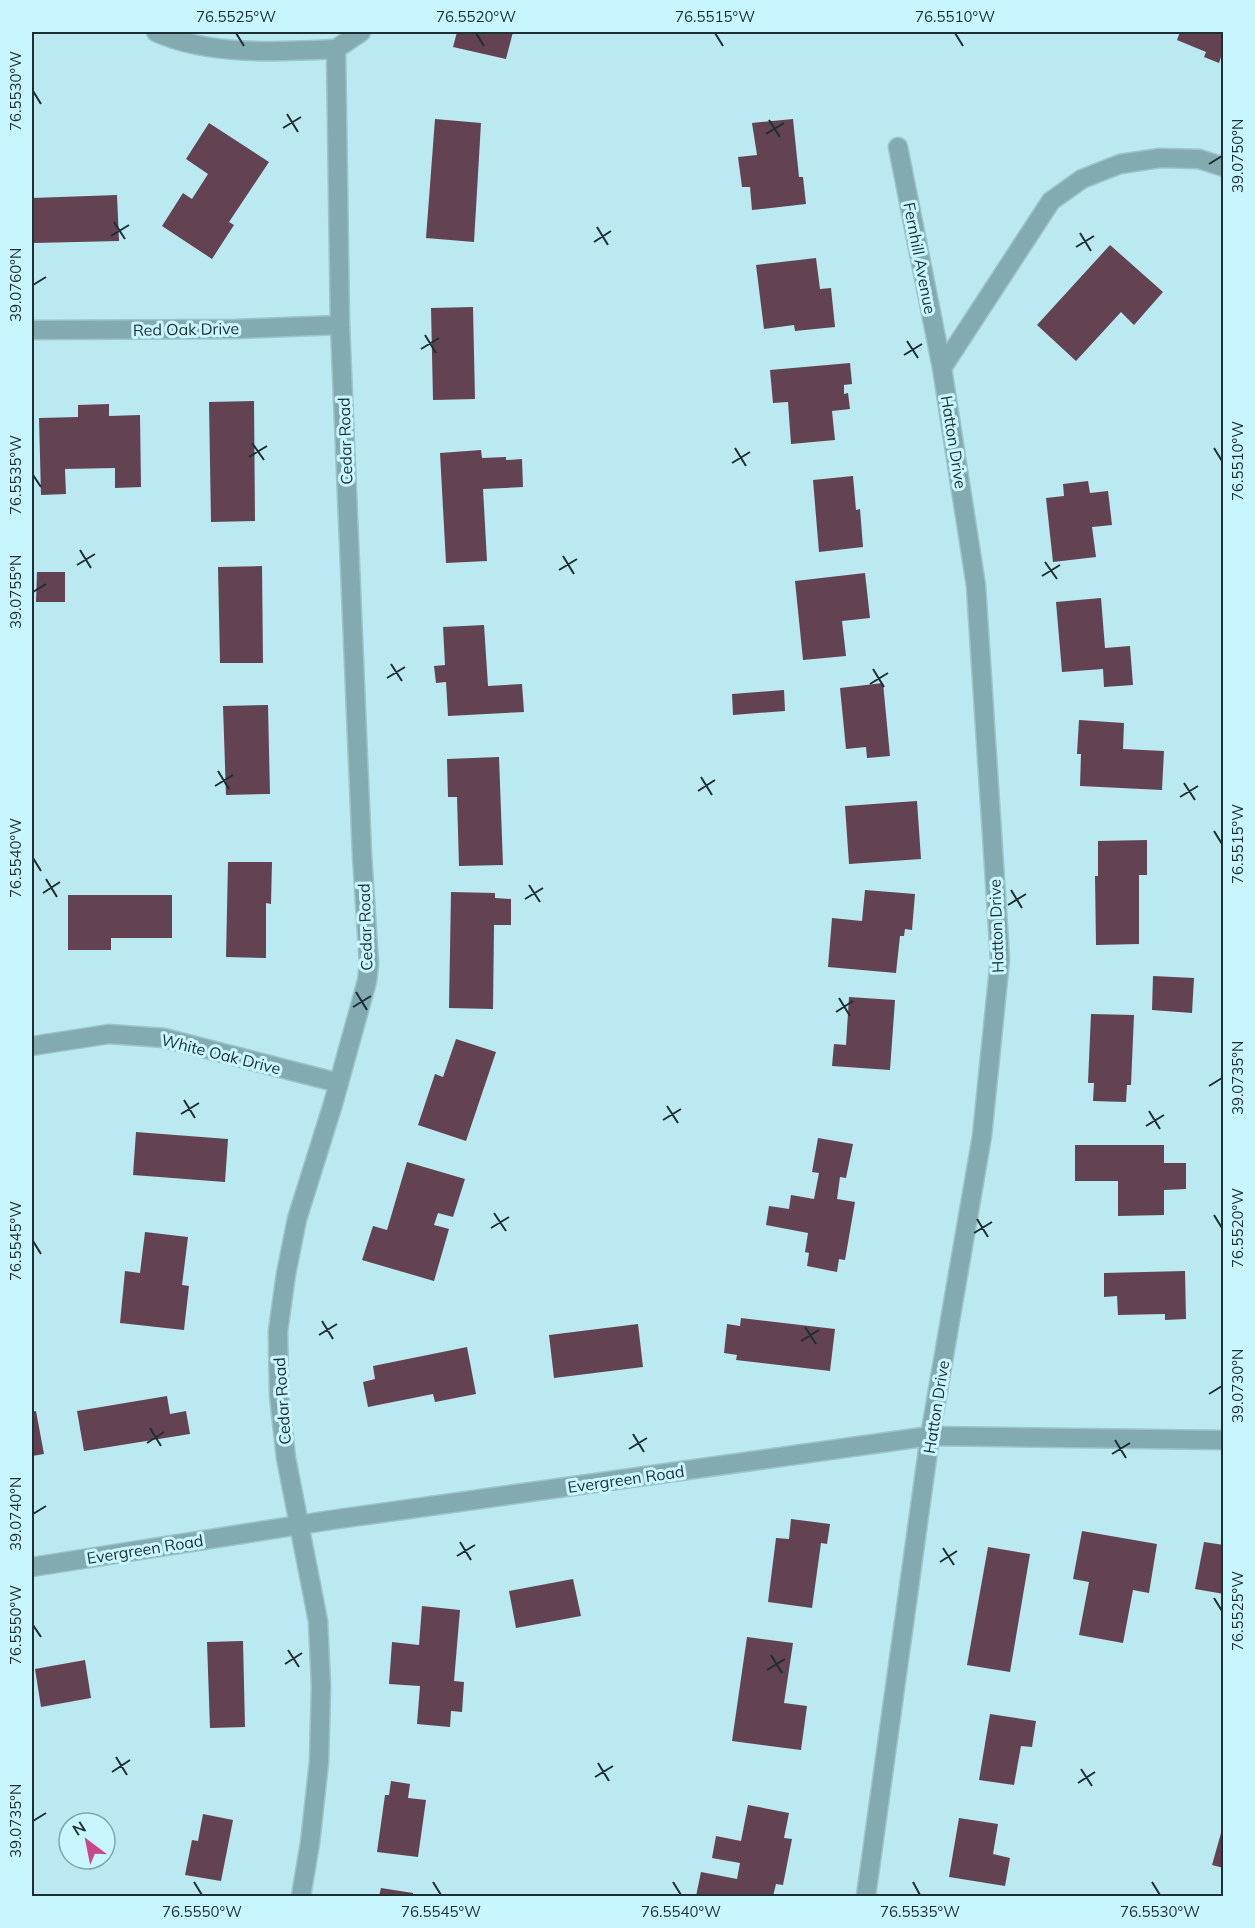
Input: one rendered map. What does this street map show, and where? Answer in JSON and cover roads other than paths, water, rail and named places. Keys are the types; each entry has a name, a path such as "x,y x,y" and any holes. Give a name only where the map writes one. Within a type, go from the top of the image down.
{"street":[{"path":"156,32 170,38 204,45 255,52 336,49 361,32"},
{"name":"Cedar Road","path":"301,1896 310,1843 319,1762 321,1686 318,1621 286,1458 279,1395 278,1331 297,1219 339,1083 367,981 369,964 362,855 340,325 336,49"},
{"name":"Fernhill Avenue","path":"898,147 942,368"},
{"path":"942,368 1051,201 1082,179 1120,164 1160,158 1198,159 1224,167"},
{"name":"Red Oak Drive","path":"32,330 340,325"},
{"name":"Hatton Drive","path":"866,1896 930,1436 982,1136 1000,959 976,586 942,368"},
{"name":"White Oak Drive","path":"32,1046 109,1034 164,1038 339,1083"},
{"name":"Evergreen Road","path":"32,1567 298,1524 930,1436 1224,1440"}]}
